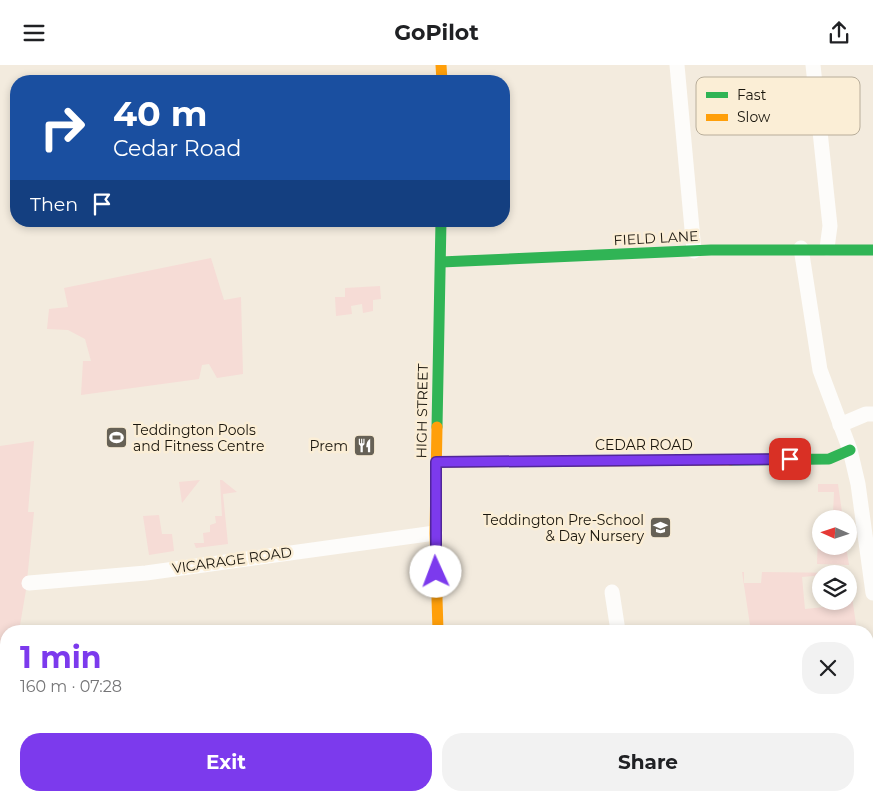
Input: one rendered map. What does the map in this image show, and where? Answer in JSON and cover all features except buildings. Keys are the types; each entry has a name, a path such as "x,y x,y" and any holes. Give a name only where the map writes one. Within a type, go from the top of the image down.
{"street":[{"path":"676,65 694,251"},
{"path":"820,135 829,216 827,248"},
{"name":"HIGH STREET","path":"438,625 435,533 441,227"},
{"path":"801,248 820,370 850,450 858,484 873,593"},
{"name":"FIELD LANE","path":"441,262 801,248 873,250"},
{"path":"840,425 866,413 873,414"},
{"name":"CEDAR ROAD","path":"436,462 828,459 850,450"},
{"name":"VICARAGE ROAD","path":"29,583 146,573 435,533"},
{"path":"612,592 617,625"}],"shaded area":[{"path":"211,258 224,300 241,297 243,374 217,378 209,364 202,365 199,379 81,395 83,361 91,361 85,339 68,330 47,329 49,309 68,307 64,288"},
{"path":"380,286 381,299 373,300 373,311 363,313 362,304 351,306 352,314 336,316 335,297 345,297 345,288"},
{"path":"34,441 28,512 34,512 26,590 20,625 0,625 0,446"},
{"path":"200,480 182,503 179,482"},
{"path":"220,480 237,492 223,494 228,544 196,548 194,543 204,543 203,533 210,532 210,525 216,523 215,516 222,516"},
{"path":"818,484 838,484 842,510 833,510 834,492 818,492"},
{"path":"159,515 162,534 172,534 174,551 149,555 143,516"},
{"path":"817,555 847,555 849,565 817,564"},
{"path":"742,572 744,572 744,583 761,583 762,572 812,573 812,576 802,577 805,609 854,610 856,625 750,625"}],"traffic: fast":[{"path":"437,427 441,227"},
{"path":"441,262 711,250 873,250"},
{"path":"731,460 829,459 850,450"}],"traffic: slow":[{"path":"441,65 442,75"},
{"path":"437,427 435,533 438,625"},
{"path":"436,462 731,460"}],"place":[{"name":"Teddington Pools and Fitness Centre","path":"117,438"},
{"name":"Prem","path":"364,446"},
{"name":"Teddington Pre-School & Day Nursery","path":"660,528"}],"route":[{"path":"436,572 436,462 790,459"}]}
